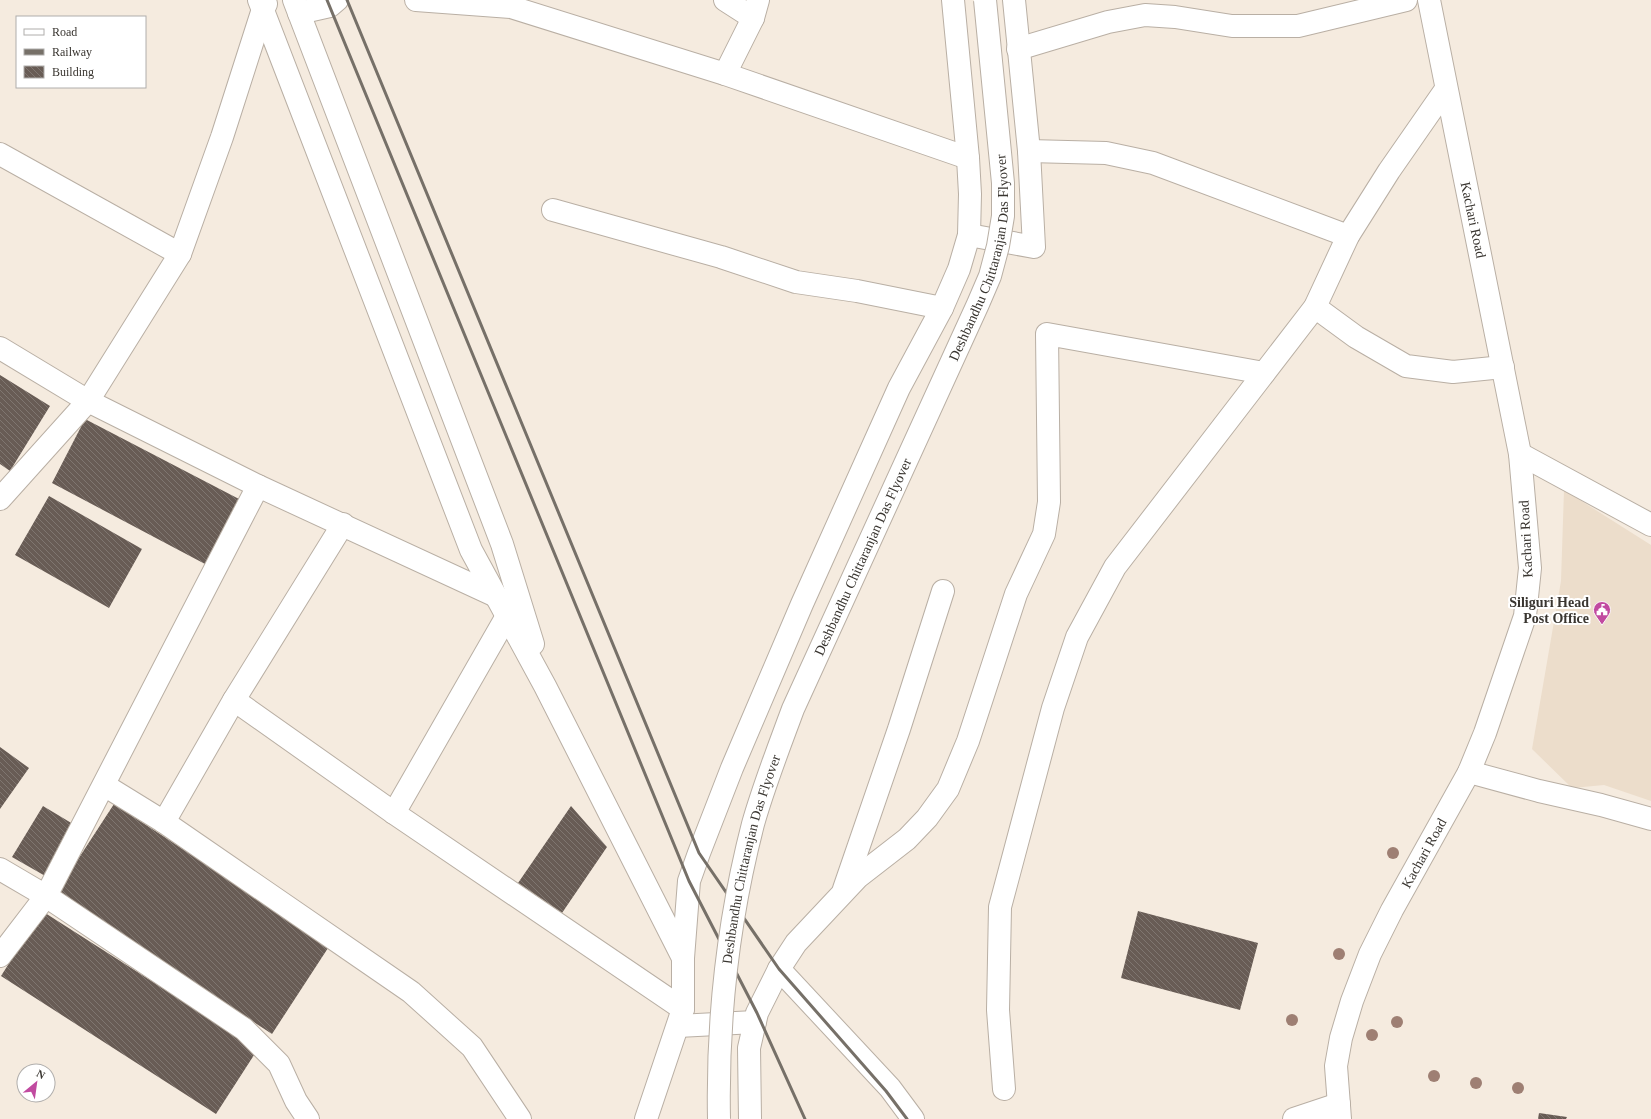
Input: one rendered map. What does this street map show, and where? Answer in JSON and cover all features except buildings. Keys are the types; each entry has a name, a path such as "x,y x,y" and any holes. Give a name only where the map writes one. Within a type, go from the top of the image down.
{"street":[{"path":"336,0 330,6 297,6 502,544 545,686"},
{"path":"416,0 511,7 725,74 968,158"},
{"path":"725,0 756,9 725,74"},
{"path":"646,1119 680,1017 683,958 690,880 732,768 802,604 899,388 942,308 959,269 969,235 970,194 968,158 953,0"},
{"name":"Deshbandhu Chittaranjan Das Flyover","path":"719,1119 719,1059 722,1008 729,941 745,859 772,765 793,709 978,304 990,276 998,246 1002,216 1003,183 985,0"},
{"path":"969,235 1034,247 1029,151 1014,0"},
{"path":"1159,0 1175,17"},
{"path":"1018,49 1108,22 1145,15 1175,17 1232,26 1298,26 1406,0"},
{"name":"Kachari Road","path":"1339,1111 1336,1066 1341,1038 1352,1001 1370,954 1392,910 1469,772 1504,681 1525,616 1530,568 1520,454 1429,0"},
{"path":"0,499 88,401 180,254 222,137 264,3"},
{"path":"264,3 471,550 545,686 683,958"},
{"path":"1004,1089 998,1010 1000,907 1053,708 1077,637 1115,567 1315,307 1348,236 1389,171 1446,89"},
{"path":"1029,151 1106,153 1153,163 1348,236"},
{"path":"0,154 180,254"},
{"path":"553,210 707,253 796,282 857,291 942,308"},
{"path":"1315,307 1356,337 1406,366 1453,372 1503,367"},
{"path":"750,1119 749,1048 757,1013 779,969 796,943 843,892 858,877 907,839 927,818 948,789 968,741 1016,594 1044,534 1049,502 1048,334 1264,373"},
{"path":"0,348 88,401 258,486 496,596"},
{"path":"1520,454 1651,525"},
{"path":"0,956 46,896 258,486"},
{"path":"164,822 234,700 343,524"},
{"path":"843,892 900,729 943,591"},
{"path":"394,813 507,616"},
{"path":"234,700 680,1017 755,1022"},
{"path":"1469,772 1651,819"},
{"path":"104,785 164,822 411,992 472,1047 520,1119"},
{"path":"0,869 46,896 244,1029 279,1064 296,1101 308,1119"},
{"path":"779,969 890,1088 913,1119"},
{"path":"1294,1119 1339,1111"}],"shaded area":[{"name":"Siliguri Head Post Office","path":"1564,490 1651,545 1651,801 1604,785 1572,788 1532,749 1561,581"}],"railway":[{"path":"327,0 689,881 757,1013 805,1119"},
{"path":"347,0 699,853 779,969 886,1091 907,1119"}],"place":[{"name":"Siliguri Head Post Office","path":"1602,625"}]}
